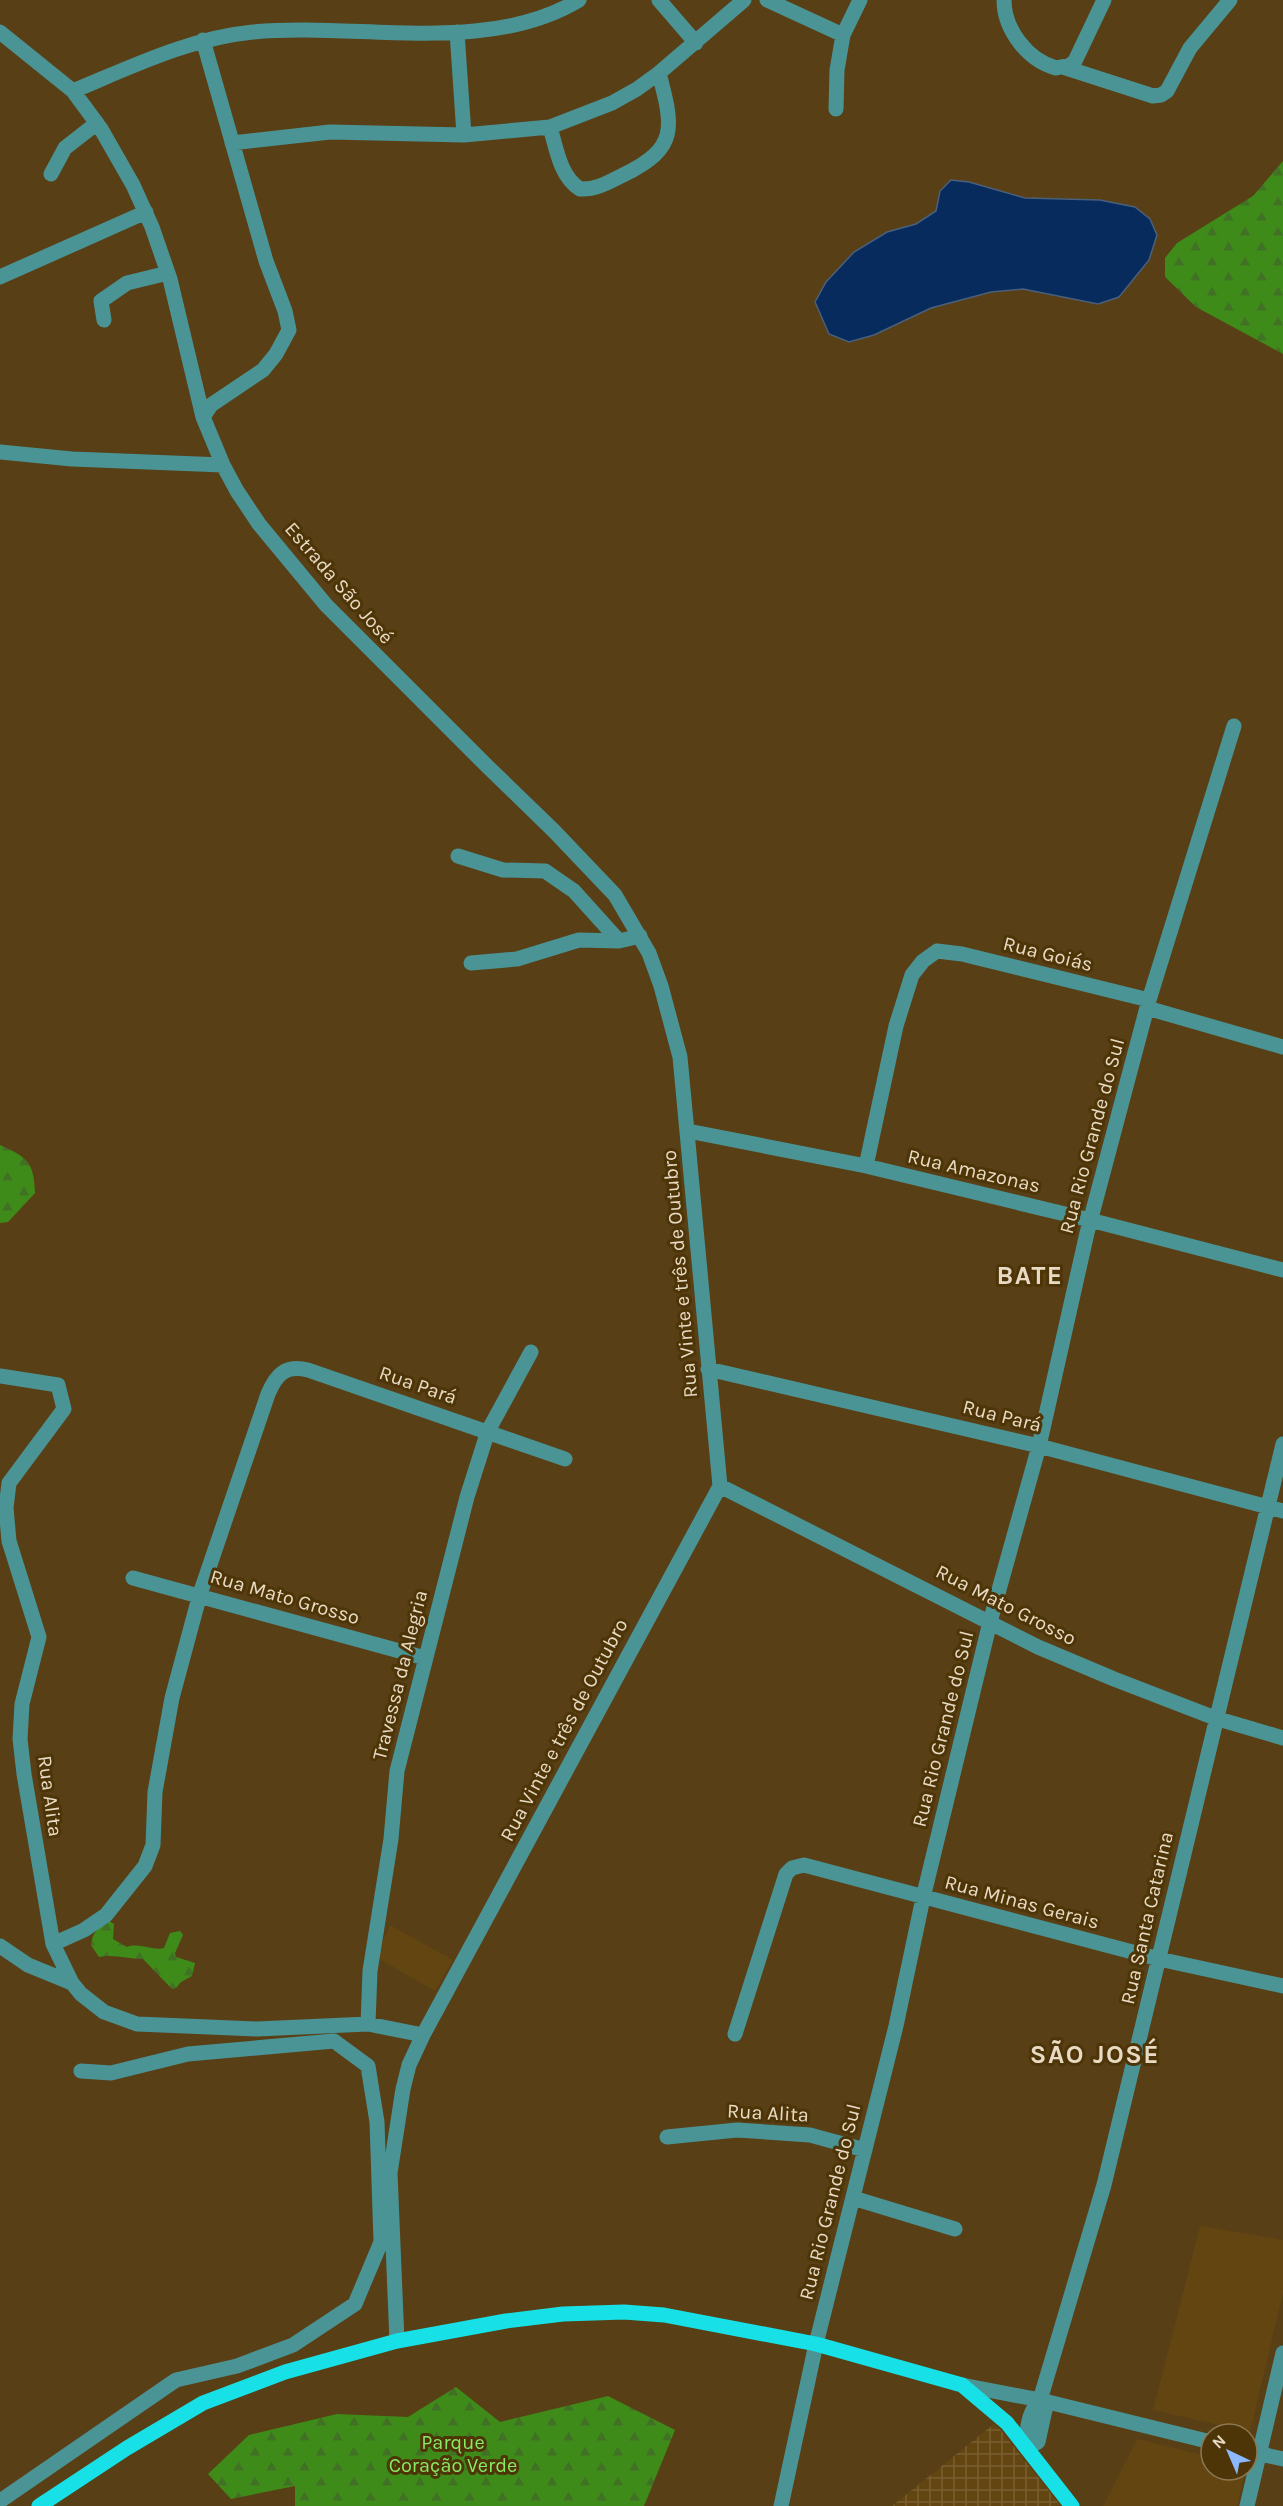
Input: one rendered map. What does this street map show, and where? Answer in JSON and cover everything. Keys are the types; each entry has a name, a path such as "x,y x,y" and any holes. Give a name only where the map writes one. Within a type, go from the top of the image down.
{"main road":[{"path":"39,2506 127,2448 203,2403 285,2372 397,2341 506,2321 563,2314 624,2312 664,2315 816,2344 962,2385 1007,2423 1072,2506"}],"street":[{"path":"73,90 203,40 254,32 457,32 536,20 565,9 579,0"},
{"path":"232,143 330,132 464,135 550,126 612,103 659,73 744,0"},
{"path":"767,0 843,35"},
{"path":"836,109 837,70 843,35 860,0"},
{"path":"1004,0 1004,14 1021,44 1049,66 1063,68 1153,96 1167,91 1190,48 1230,0"},
{"path":"1063,68 1075,61 1104,0"},
{"path":"667,3 696,43"},
{"name":"Estrada São José","path":"0,32 73,90 97,123 133,185 146,212 168,273 203,417 223,465 259,524 326,605 554,831 615,895 640,936 661,986 680,1057 688,1131"},
{"path":"457,32 464,135"},
{"path":"203,40 266,261 285,311 289,330 276,354 263,370 211,405 203,417"},
{"path":"550,126 561,161 571,182 580,189 601,186 651,160 664,143 669,123 669,110 659,73"},
{"path":"51,174 65,148 97,123"},
{"path":"0,277 146,212"},
{"path":"104,320 101,301 126,283 168,273"},
{"path":"0,452 72,459 223,465"},
{"name":"Rua Rio Grande do Sul","path":"781,2506 816,2344 896,2026 923,1898 990,1622 1039,1446 1090,1220 1148,1004 1234,726"},
{"path":"458,856 502,870 545,871 574,891 619,941"},
{"path":"471,963 518,959 579,940 619,941 640,936"},
{"name":"Rua Goiás","path":"866,1166 896,1026 909,984 916,968 929,955 937,951 962,954 1148,1004 1283,1047"},
{"name":"Rua Amazonas","path":"688,1131 866,1166 1090,1220 1283,1270"},
{"name":"Rua Vinte e três de Outubro","path":"397,2341 390,2174 409,2065 423,2035 720,1486 688,1131"},
{"name":"Travessa da Alegria","path":"368,2024 370,1971 391,1839 398,1771 425,1658 467,1497 488,1431 531,1352"},
{"name":"Rua Pará","path":"200,1594 268,1394 276,1379 288,1368 294,1366 488,1431 565,1460"},
{"name":"Rua Pará","path":"708,1369 1039,1446 1283,1511"},
{"name":"Rua Alita","path":"0,1376 58,1385 64,1409 9,1484 6,1508 9,1541 39,1637 22,1704 21,1739 24,1774 53,1944 72,1983 81,1994 104,2012 137,2024 257,2029 368,2024 423,2035"},
{"name":"Rua Santa Catarina","path":"1027,2448 1026,2435 1033,2407 1040,2400 1104,2184 1283,1443"},
{"name":"Rua Mato Grosso","path":"720,1486 1075,1664 1215,1718 1283,1738"},
{"name":"Rua Mato Grosso","path":"133,1578 200,1594 425,1658"},
{"path":"53,1944 84,1930 106,1915 145,1866 153,1845 155,1792 172,1698 200,1594"},
{"name":"Rua Minas Gerais","path":"735,2034 786,1874 792,1868 804,1865 1159,1959 1283,1986"},
{"path":"0,1946 28,1965 72,1983"},
{"path":"0,2501 176,2380 237,2366 293,2345 355,2304 381,2242 377,2122 368,2066 334,2041 188,2054 111,2073 81,2071"},
{"name":"Rua Alita","path":"667,2137 737,2130 810,2135 865,2151"},
{"path":"853,2198 955,2229"},
{"path":"1259,2436 1283,2354"},
{"path":"962,2385 1040,2400 1199,2439"},
{"path":"1259,2454 1283,2459"},
{"path":"1247,2506 1250,2482"}],"shaded area":[{"path":"390,1925 453,1960 435,1991 376,1957"},
{"path":"1200,2226 1283,2240 1283,2293 1252,2422 1206,2422 1153,2410"},
{"path":"995,2423 1061,2506 892,2506"},
{"path":"1137,2439 1199,2454 1199,2482 1243,2482 1237,2506 1103,2506"}],"green space":[{"path":"1283,161 1283,354 1196,307 1165,277 1165,258 1177,243 1253,196"},
{"path":"0,1145 23,1157 31,1167 35,1193 8,1222 0,1223"},
{"path":"109,1921 114,1924 113,1939 127,1947 137,1945 164,1948 170,1933 180,1931 183,1935 175,1953 176,1957 195,1963 192,1976 172,1989 143,1959 99,1957 91,1945 93,1936"},
{"name":"Parque Coração Verde","path":"456,2387 500,2422 608,2396 675,2430 644,2506 295,2506 295,2486 231,2499 208,2474 249,2435 337,2414 408,2417"}],"water":[{"path":"951,180 969,182 1025,198 1100,200 1135,207 1150,219 1157,235 1149,260 1119,297 1098,304 1023,289 991,292 931,308 874,335 849,342 829,334 815,302 826,282 854,252 887,232 916,224 936,211 940,191"}],"district":[{"name":"BATE","path":"1030,1275"},
{"name":"SÃO JOSÉ","path":"1095,2054"}]}
